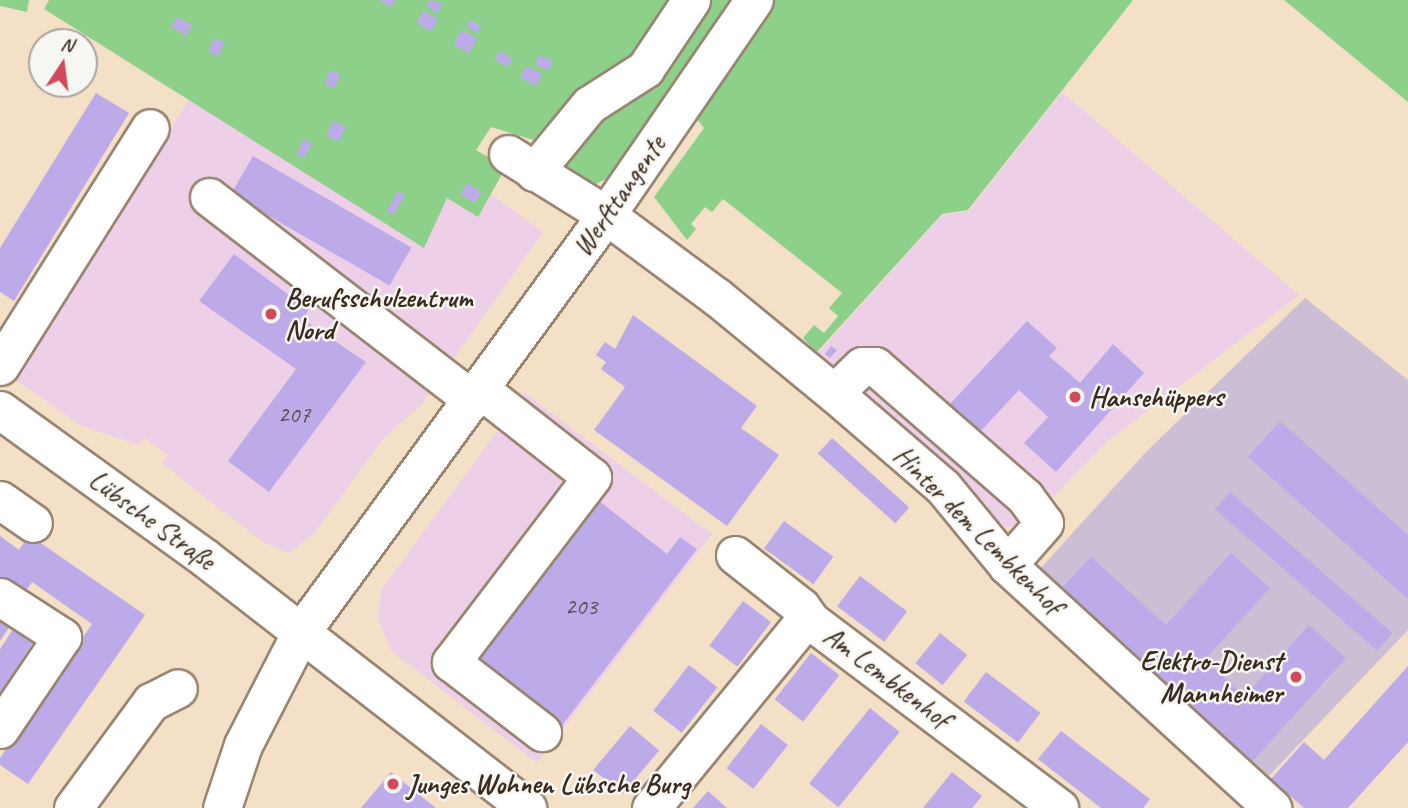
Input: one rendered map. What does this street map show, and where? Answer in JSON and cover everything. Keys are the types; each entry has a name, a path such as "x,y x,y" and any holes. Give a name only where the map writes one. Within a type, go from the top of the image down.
{"street":[{"name":"Hinter dem Lembkenhof","path":"691,0 645,69 589,106 521,163 606,215 717,296 943,486 1007,565 1272,808"},
{"name":"Werfttangente","path":"477,395 606,215 754,0"},
{"path":"0,366 150,128"},
{"path":"209,197 592,477 452,662 542,732"},
{"path":"834,393 862,366 875,366 1025,497 1044,523 1007,565"},
{"path":"222,808 243,745 301,632 477,395"},
{"name":"Lübsche Straße","path":"0,410 301,632 527,808"},
{"path":"0,500 33,523"},
{"path":"735,555 801,607 811,621"},
{"path":"0,597 62,637 0,729"},
{"name":"Am Lembkenhof","path":"651,808 799,627 811,621 1059,808"},
{"path":"73,808 151,702 168,690 178,688"}],"shaded area":[{"path":"1062,92 1299,295 1108,441 1030,521 1021,527 1005,527 817,354 942,215 969,211"},
{"name":"Berufsschulzentrum Nord","path":"189,100 424,247 447,198 478,217 491,194 543,232 422,404 383,439 314,534 289,553 263,542 199,493 162,463 168,455 144,438 138,445 80,425 16,380"},
{"path":"1305,298 1408,380 1408,630 1265,780 1039,570 1146,452"},
{"path":"525,393 712,534 537,763 391,651 378,618 381,590"}],"green space":[{"path":"0,0 29,0 27,12 0,6"},
{"path":"49,0 674,0 646,46 540,142 491,127 476,150 506,167 478,217 447,198 424,248 98,43 98,28 74,28 44,9"},
{"path":"699,0 737,0 610,177 588,188 562,176 560,155"},
{"path":"774,0 1133,0 968,210 942,214 816,353 803,338 814,325 824,333 838,316 829,308 842,293 723,199 712,212 705,207 691,224 696,229 687,240 654,197 704,128 695,117"},
{"path":"1284,0 1408,0 1408,102"}],"building":[{"path":"379,0 395,0 391,7"},
{"path":"430,0 443,3 437,13 426,6"},
{"path":"423,11 438,19 431,31 416,23"},
{"path":"177,17 192,25 186,36 171,28"},
{"path":"469,20 481,26 477,33 466,26"},
{"path":"461,30 477,38 469,53 453,45"},
{"path":"215,38 225,43 218,56 208,51"},
{"path":"499,51 512,58 508,67 494,60"},
{"path":"539,55 553,61 548,71 535,64"},
{"path":"526,66 542,74 536,86 520,78"},
{"path":"330,70 340,74 335,88 324,84"},
{"path":"98,94 129,113 14,301 0,292 0,248 93,98 98,98"},
{"path":"333,121 346,127 339,141 326,136"},
{"path":"304,139 312,143 304,158 296,154"},
{"path":"253,156 411,248 389,286 231,194"},
{"path":"467,183 482,192 475,203 460,194"},
{"path":"398,191 405,195 393,215 386,211"},
{"path":"234,254 309,310 302,319 366,362 269,492 228,461 296,369 199,301"},
{"path":"633,315 757,406 741,428 779,455 727,526 594,430 625,387 601,369 606,362 596,355 605,342 615,349"},
{"name":"Hansehüppers","path":"1027,321 1057,348 1049,356 1080,383 1113,344 1144,373 1056,472 1024,443 1048,417 1019,390 980,432 950,404"},
{"path":"831,346 837,350 830,358 825,354"},
{"path":"1280,421 1408,535 1408,599 1248,457"},
{"path":"832,438 909,508 895,523 818,454"},
{"path":"1230,492 1392,633 1377,650 1215,509"},
{"path":"594,497 667,554 680,537 697,549 560,728 470,659"},
{"path":"784,521 833,557 813,584 764,549"},
{"path":"29,535 145,615 28,784 0,765 0,758 92,624 32,582 21,598 0,583 0,536 19,550"},
{"path":"1231,553 1270,588 1204,660 1245,696 1309,625 1346,658 1252,762 1061,589 1091,557 1166,625"},
{"path":"860,576 907,612 884,642 837,606"},
{"path":"743,601 771,622 737,667 709,646"},
{"path":"0,619 10,626 0,641"},
{"path":"14,628 34,641 0,693 0,649"},
{"path":"940,633 967,655 943,685 915,663"},
{"path":"811,653 839,675 803,722 775,699"},
{"path":"689,665 717,687 682,733 653,711"},
{"path":"1408,666 1408,742 1348,808 1304,808 1271,779 1304,742 1324,760"},
{"path":"986,672 1040,713 1018,742 964,702"},
{"path":"870,708 900,732 838,807 809,783"},
{"path":"761,724 788,745 753,789 727,768"},
{"path":"630,726 659,750 622,794 593,770"},
{"path":"1061,731 1150,799 1143,808 1101,808 1038,759"},
{"name":"Junges Wohnen Lübsche Burg","path":"391,772 422,797 436,808 361,808"},
{"path":"952,772 982,796 972,808 923,808"},
{"path":"708,791 727,808 693,808"}],"place":[{"name":"Berufsschulzentrum Nord","path":"271,314"},
{"name":"Hansehüppers","path":"1075,397"},
{"name":"Elektro-Dienst Mannheimer","path":"1296,677"},
{"name":"Junges Wohnen Lübsche Burg","path":"393,784"}]}
